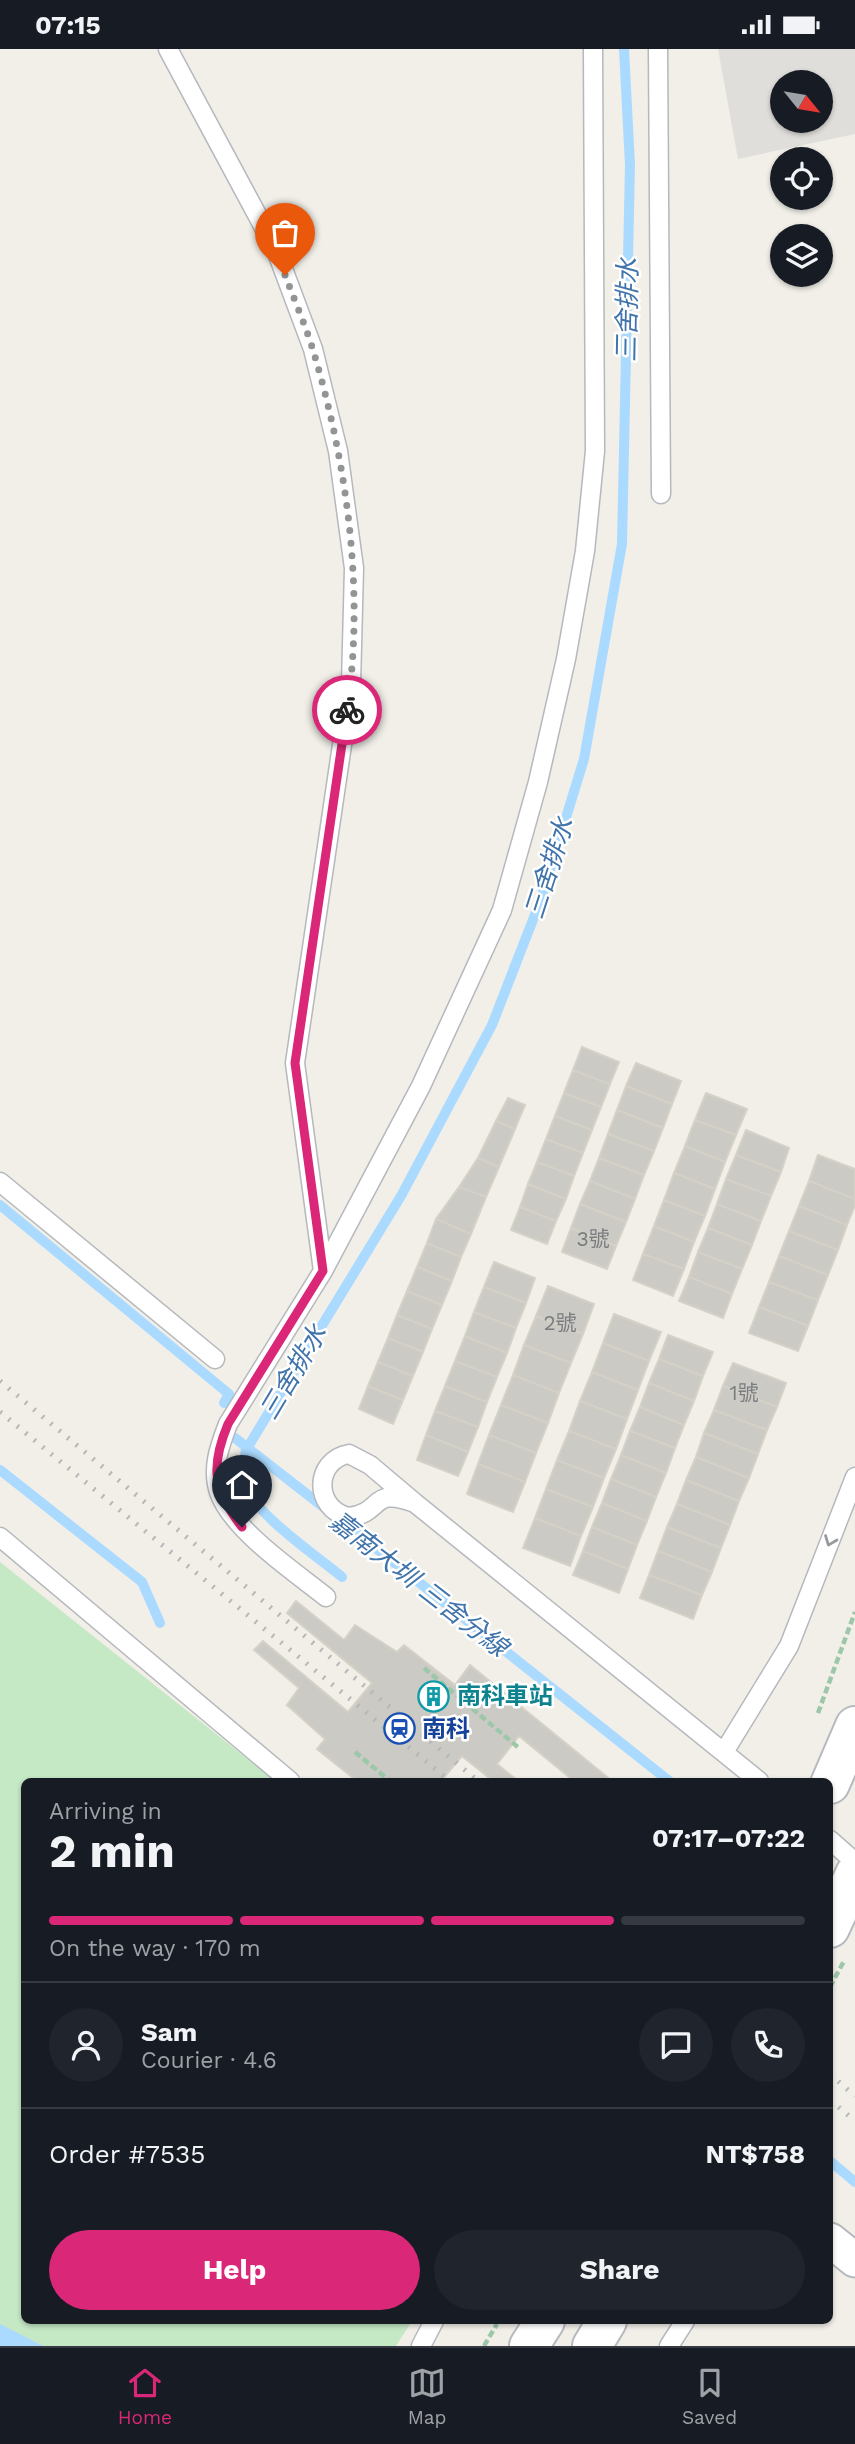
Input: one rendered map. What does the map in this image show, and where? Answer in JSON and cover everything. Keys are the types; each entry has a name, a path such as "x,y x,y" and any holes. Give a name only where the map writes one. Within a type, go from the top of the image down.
{"street":[{"path":"833,1778 855,1726"},
{"path":"833,1922 855,1874"},
{"path":"833,2242 855,2260"},
{"path":"529,2346 543,2324"},
{"path":"592,2346 605,2324"}],"lane":[{"path":"168,49 275,250 313,349 338,451 354,568 351,684 295,1063 323,1271"},
{"path":"326,1597 242,1527 228,1510 219,1491 216,1469 219,1447 228,1424 323,1271 421,1086 502,910 538,782 566,659 585,551 595,451 593,49"},
{"path":"658,49 661,493"},
{"path":"0,1182 215,1359"},
{"path":"415,1503 390,1497 379,1500 358,1515 344,1516 327,1504 322,1481 337,1457 349,1454 370,1465 755,1778"},
{"path":"724,1752 789,1646 855,1477"},
{"path":"0,1537 286,1778"},
{"path":"833,1843 855,1862"},
{"path":"421,2346 432,2324"},
{"path":"669,2346 683,2324"}],"path":[{"path":"817,1716 855,1612"},
{"path":"424,1668 519,1748"},
{"path":"355,1752 386,1778"},
{"path":"484,2346 497,2324"}],"shaded area":[{"path":"718,49 855,49 855,134 794,147 770,147 770,152 738,159"}],"green space":[{"path":"0,1562 271,1778 21,1778 21,2324 410,2324 396,2346 0,2346"}],"water":[{"path":"0,2324 43,2346 0,2346"}],"building":[{"path":"582,1047 619,1062 610,1084 573,1070"},
{"path":"636,1063 681,1081 672,1104 626,1086"},
{"path":"573,1070 610,1084 601,1107 564,1093"},
{"path":"626,1086 672,1104 663,1128 617,1110"},
{"path":"564,1093 601,1107 592,1130 555,1116"},
{"path":"706,1093 747,1109 736,1135 695,1120"},
{"path":"508,1098 525,1105 515,1129 496,1121"},
{"path":"617,1110 663,1128 654,1151 608,1134"},
{"path":"555,1116 592,1130 583,1153 546,1139"},
{"path":"695,1120 736,1135 725,1162 685,1146"},
{"path":"496,1121 515,1129 499,1167 478,1158"},
{"path":"746,1130 789,1148 781,1172 736,1155"},
{"path":"608,1134 654,1151 644,1175 599,1158"},
{"path":"546,1139 583,1153 574,1176 537,1162"},
{"path":"685,1146 725,1162 715,1189 674,1173"},
{"path":"736,1155 781,1172 771,1196 726,1179"},
{"path":"818,1155 855,1169 855,1199 809,1181"},
{"path":"478,1158 499,1167 486,1197 459,1187"},
{"path":"599,1158 644,1175 635,1199 590,1181"},
{"path":"537,1162 574,1176 566,1199 528,1184"},
{"path":"674,1173 715,1189 705,1216 664,1200"},
{"path":"726,1179 771,1196 761,1221 717,1204"},
{"path":"590,1181 635,1199 626,1222 580,1204"},
{"path":"809,1181 855,1199 847,1225 799,1206"},
{"path":"528,1184 566,1199 556,1221 520,1207"},
{"path":"459,1187 486,1197 471,1234 436,1219"},
{"path":"664,1200 705,1216 694,1242 654,1226"},
{"path":"580,1204 626,1222 616,1246 571,1228"},
{"path":"717,1204 761,1221 752,1245 708,1228"},
{"path":"799,1206 847,1225 838,1250 789,1231"},
{"path":"520,1207 556,1221 547,1244 511,1230"},
{"path":"436,1219 471,1234 461,1257 427,1243"},
{"path":"654,1226 694,1242 684,1269 643,1254"},
{"path":"571,1228 616,1246 607,1269 562,1252"},
{"path":"708,1228 752,1245 742,1269 698,1252"},
{"path":"789,1231 838,1250 828,1275 779,1256"},
{"path":"427,1243 461,1257 452,1281 417,1267"},
{"path":"698,1252 742,1269 732,1294 689,1277"},
{"path":"643,1254 684,1269 673,1296 633,1280"},
{"path":"779,1256 828,1275 818,1300 769,1282"},
{"path":"494,1262 535,1278 526,1303 484,1287"},
{"path":"417,1267 452,1281 442,1305 407,1291"},
{"path":"689,1277 732,1294 723,1318 679,1301"},
{"path":"769,1282 818,1300 808,1326 759,1307"},
{"path":"548,1286 594,1304 583,1334 536,1316"},
{"path":"484,1287 526,1303 516,1328 474,1312"},
{"path":"407,1291 442,1305 432,1329 397,1315"},
{"path":"759,1307 808,1326 798,1351 749,1333"},
{"path":"474,1312 516,1328 507,1353 465,1336"},
{"path":"614,1314 661,1332 649,1361 603,1343"},
{"path":"397,1315 432,1329 423,1352 388,1338"},
{"path":"536,1316 583,1334 571,1363 524,1345"},
{"path":"668,1335 713,1352 703,1376 659,1359"},
{"path":"465,1336 507,1353 497,1377 455,1361"},
{"path":"388,1338 423,1352 413,1376 378,1362"},
{"path":"603,1343 649,1361 638,1390 592,1372"},
{"path":"524,1345 571,1363 559,1393 513,1375"},
{"path":"659,1359 703,1376 694,1401 649,1383"},
{"path":"455,1361 497,1377 487,1402 445,1386"},
{"path":"378,1362 413,1376 403,1400 368,1386"},
{"path":"733,1363 786,1383 777,1407 723,1386"},
{"path":"592,1372 638,1390 627,1419 580,1401"},
{"path":"513,1375 559,1393 548,1423 501,1405"},
{"path":"649,1383 694,1401 684,1425 640,1407"},
{"path":"368,1386 403,1400 393,1424 359,1409"},
{"path":"445,1386 487,1402 478,1427 435,1411"},
{"path":"723,1386 777,1407 767,1430 714,1410"},
{"path":"580,1401 627,1419 616,1449 569,1431"},
{"path":"501,1405 548,1423 536,1453 489,1435"},
{"path":"640,1407 684,1425 675,1448 630,1431"},
{"path":"714,1410 767,1430 758,1454 704,1433"},
{"path":"435,1411 478,1427 468,1452 426,1435"},
{"path":"569,1431 616,1449 604,1478 557,1460"},
{"path":"630,1431 675,1448 666,1473 621,1455"},
{"path":"704,1433 758,1454 749,1478 696,1457"},
{"path":"426,1435 468,1452 458,1476 417,1460"},
{"path":"489,1435 536,1453 525,1482 478,1464"},
{"path":"621,1455 666,1473 656,1497 611,1479"},
{"path":"696,1457 749,1478 739,1501 686,1480"},
{"path":"557,1460 604,1478 593,1507 546,1489"},
{"path":"478,1464 525,1482 513,1512 467,1494"},
{"path":"611,1479 656,1497 647,1521 602,1503"},
{"path":"686,1480 739,1501 730,1525 677,1504"},
{"path":"546,1489 593,1507 581,1536 535,1518"},
{"path":"602,1503 647,1521 637,1545 592,1527"},
{"path":"677,1504 730,1525 721,1548 667,1527"},
{"path":"535,1518 581,1536 570,1566 523,1548"},
{"path":"592,1527 637,1545 628,1569 583,1551"},
{"path":"667,1527 721,1548 712,1572 658,1551"},
{"path":"583,1551 628,1569 619,1593 573,1575"},
{"path":"658,1551 712,1572 702,1595 649,1575"},
{"path":"649,1575 702,1595 693,1619 640,1598"},
{"name":"南科車站","path":"296,1601 344,1640 355,1625 397,1652 404,1645 455,1685 470,1665 608,1778 570,1778 519,1736 497,1764 514,1778 489,1778 462,1756 444,1778 353,1778 317,1749 325,1739 287,1705 299,1688 254,1650 263,1641 348,1712 372,1683 287,1613"}],"waterway":[{"name":"三舍排水","path":"342,1577 272,1520 250,1495 244,1483 244,1458 246,1450 401,1196 492,1025 541,899 584,759 622,544 630,165 624,49"},
{"name":"嘉南大圳 三舍分線","path":"0,1205 229,1394 224,1403"},
{"name":"嘉南大圳 三舍分線","path":"235,1438 326,1509"},
{"path":"0,1470 142,1582 160,1623"},
{"name":"嘉南大圳 三舍分線","path":"338,1518 665,1778"},
{"path":"833,2164 855,2182"}],"railway":[{"path":"0,1381 474,1778"},
{"path":"0,1412 446,1778"},
{"path":"833,2077 855,2096"},
{"path":"833,2103 855,2121"}],"way so far":[{"path":"285,275 313,349 338,451 354,568 351,684 347,710"}],"place":[{"name":"南科車站","path":"434,1696"},
{"name":"南科","path":"399,1729"}],"route":[{"path":"242,1527 228,1510 219,1491 216,1469 219,1447 228,1424 323,1271 295,1063 347,710"}]}
